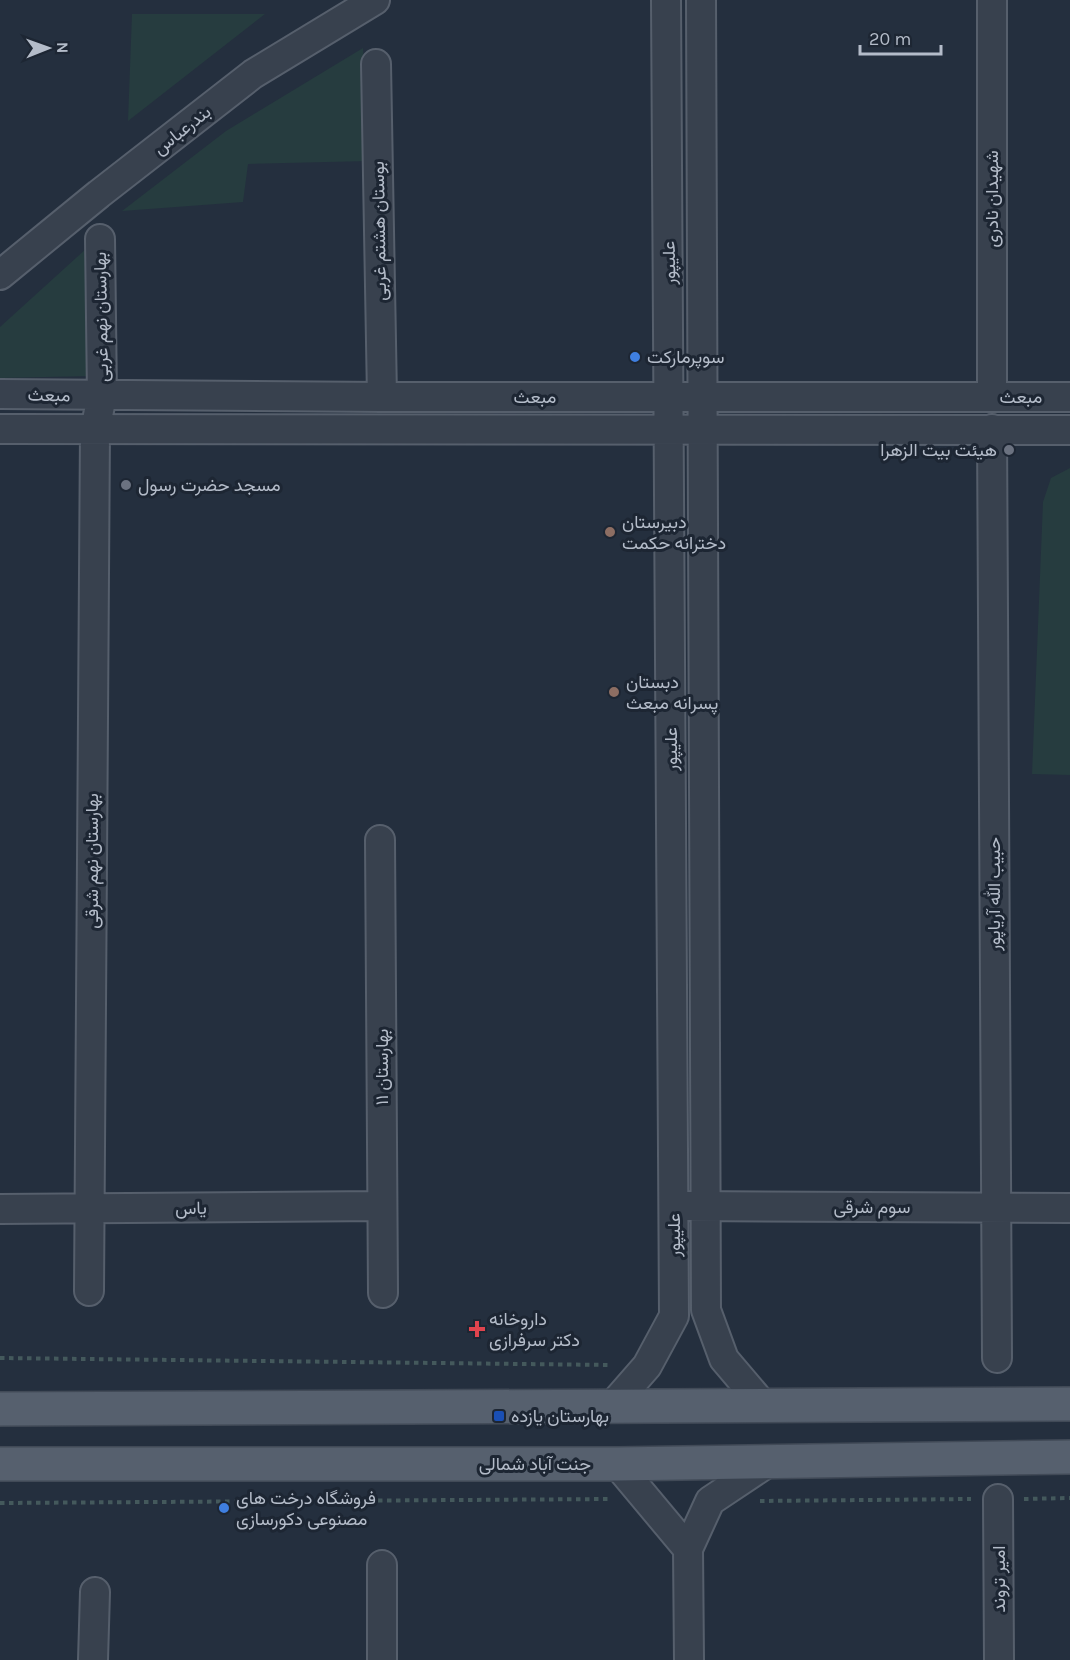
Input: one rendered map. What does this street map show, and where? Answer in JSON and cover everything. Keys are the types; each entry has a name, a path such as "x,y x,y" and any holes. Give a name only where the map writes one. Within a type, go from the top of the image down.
{"main road":[{"path":"0,1409 1070,1404"},
{"name":"جنت آباد شمالی","path":"0,1464 617,1464 1070,1457"}],"street":[{"name":"بندرعباس","path":"0,275 99,194 253,74 375,0"},
{"name":"علیپور","path":"612,1406 647,1366 674,1316 666,0"},
{"name":"علیپور","path":"701,0 706,1310 724,1359 763,1405"},
{"name":"شهیدان نادری","path":"992,0 992,397"},
{"name":"بوستان هشتم غربی","path":"376,64 382,397"},
{"name":"بهارستان نهم غربی","path":"95,430 102,396 100,239"},
{"name":"مبعث","path":"0,394 382,397 1070,397"},
{"name":"مبعث","path":"0,429 1070,430"},
{"name":"حبیب الله آریاپور","path":"992,429 997,1358"},
{"name":"بهارستان نهم شرقی","path":"89,1291 95,430"},
{"name":"بهارستان ۱۱","path":"380,840 383,1293"},
{"name":"یاس","path":"0,1209 382,1206"},
{"name":"سوم شرقی","path":"673,1206 1070,1208"},
{"path":"689,1660 688,1550 710,1501 770,1461"},
{"path":"617,1464 688,1550"},
{"name":"امیر تروند","path":"998,1499 999,1660"},
{"path":"382,1565 382,1660"},
{"path":"93,1660 95,1592"}],"path":[{"path":"0,1358 620,1366"},
{"path":"755,1502 1070,1498"},
{"path":"0,1503 616,1499"}],"green space":[{"path":"132,14 265,14 128,121"},
{"path":"363,48 369,161 248,164 243,202 122,211 226,131"},
{"path":"87,248 92,376 0,378 0,327"},
{"path":"1070,468 1070,775 1032,774 1043,502 1051,478"}],"place":[{"name":"سوپرمارکت","path":"635,357"},
{"name":"هیئت بیت الزهرا","path":"1009,450"},
{"name":"مسجد حضرت رسول","path":"126,485"},
{"name":"دبیرستان دخترانه حکمت","path":"610,532"},
{"name":"دبستان پسرانه مبعث","path":"614,692"},
{"name":"داروخانه دکتر سرفرازی","path":"477,1329"},
{"name":"بهارستان یازده","path":"499,1416"},
{"name":"فروشگاه درخت های مصنوعی دکورسازی","path":"224,1508"}]}
